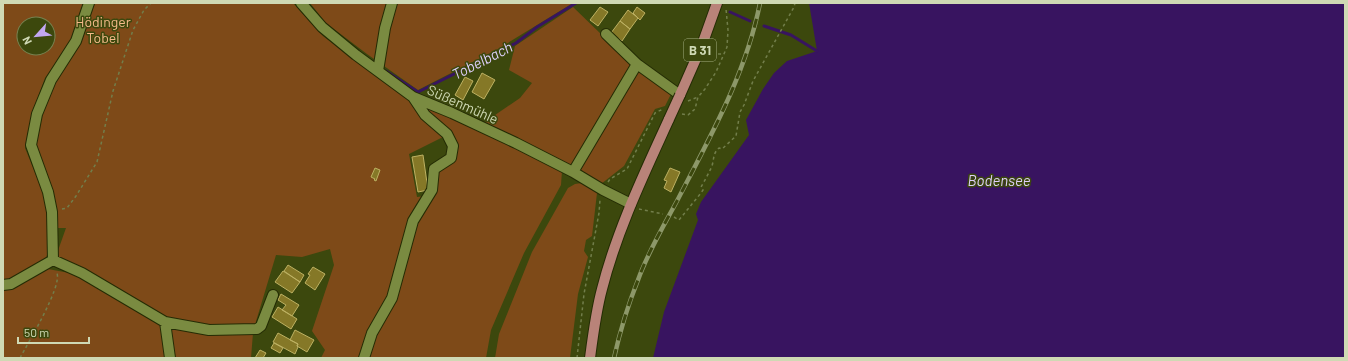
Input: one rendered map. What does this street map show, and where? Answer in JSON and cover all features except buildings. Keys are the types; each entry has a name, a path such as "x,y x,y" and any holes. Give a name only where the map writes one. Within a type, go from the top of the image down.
{"main road":[{"name":"B 31","path":"590,358 595,321 610,261 631,204 669,118 684,98 717,3"}],"street":[{"path":"53,260 52,212 48,192 31,145 37,114 51,80 76,41 89,3"},
{"name":"Süßenmühle","path":"301,3 322,27 413,97 452,113 574,172 603,190 631,204"},
{"path":"378,71 385,28 392,3"},
{"path":"606,34 637,64 684,98"},
{"path":"574,172 637,64"},
{"path":"364,358 372,333 392,298 414,221 432,190 434,169 451,158 454,146 447,134 425,115 413,97"},
{"path":"3,285 11,284 53,260"},
{"path":"53,260 82,272 165,322 209,330 257,329 261,326 273,295"},
{"path":"165,322 170,358"}],"path":[{"path":"52,212 67,208 97,162 113,91 133,30 144,10 151,3"},
{"path":"680,113 688,115 695,109 698,97 716,72 727,47 727,3"},
{"path":"674,217 679,220 703,190 701,186 706,179 716,150 719,148 722,149 736,136 740,112 753,81 795,3"},
{"path":"684,98 698,97"},
{"path":"577,358 584,294 599,213 600,198 610,179 627,169 655,113 664,109"},
{"path":"631,204 641,211 663,214"},
{"path":"20,358 48,304 59,278 53,260"}],"green space":[{"name":"Hödinger Tobel","path":"3,3 293,3 323,36 395,90 423,106 464,122 562,171 561,185 524,253 491,330 486,358 321,358 325,350 312,331 334,265 330,249 302,257 276,255 254,328 208,327 167,319 55,259 66,228 56,228 33,145 38,113 71,42 45,78 33,110 25,148 44,195 48,213 48,253 44,261 11,279 3,281","holes":["445,136 451,147 448,156 431,167 431,188 425,196 417,197 409,154"]},
{"path":"310,3 573,3 498,49 418,90 326,23"},
{"path":"573,7 631,63 671,94 665,106 655,109 624,166 601,184 482,124 520,98 532,83 509,70 515,46"},
{"path":"582,183 597,193 592,236 586,240 584,251 588,257 578,294 570,358 495,358 499,334 532,252 568,188 575,184"},
{"path":"48,269 80,275 161,324 167,358 3,358 3,289 9,288"},
{"path":"170,327 207,335 253,333 251,358 174,358"}],"water":[{"name":"Bodensee","path":"809,3 1345,3 1345,358 653,358 664,312 698,220 696,214 701,202 749,135 746,120 763,89 774,73 787,61 817,51"}],"waterway":[{"name":"Tobelbach","path":"386,71 418,92 516,43 537,27 576,3"},
{"name":"Tobelbach","path":"730,12 750,21"},
{"name":"Tobelbach","path":"764,26 791,35 817,51"}],"railway":[{"path":"614,358 624,318 646,260 726,105 746,55 760,3"}]}
